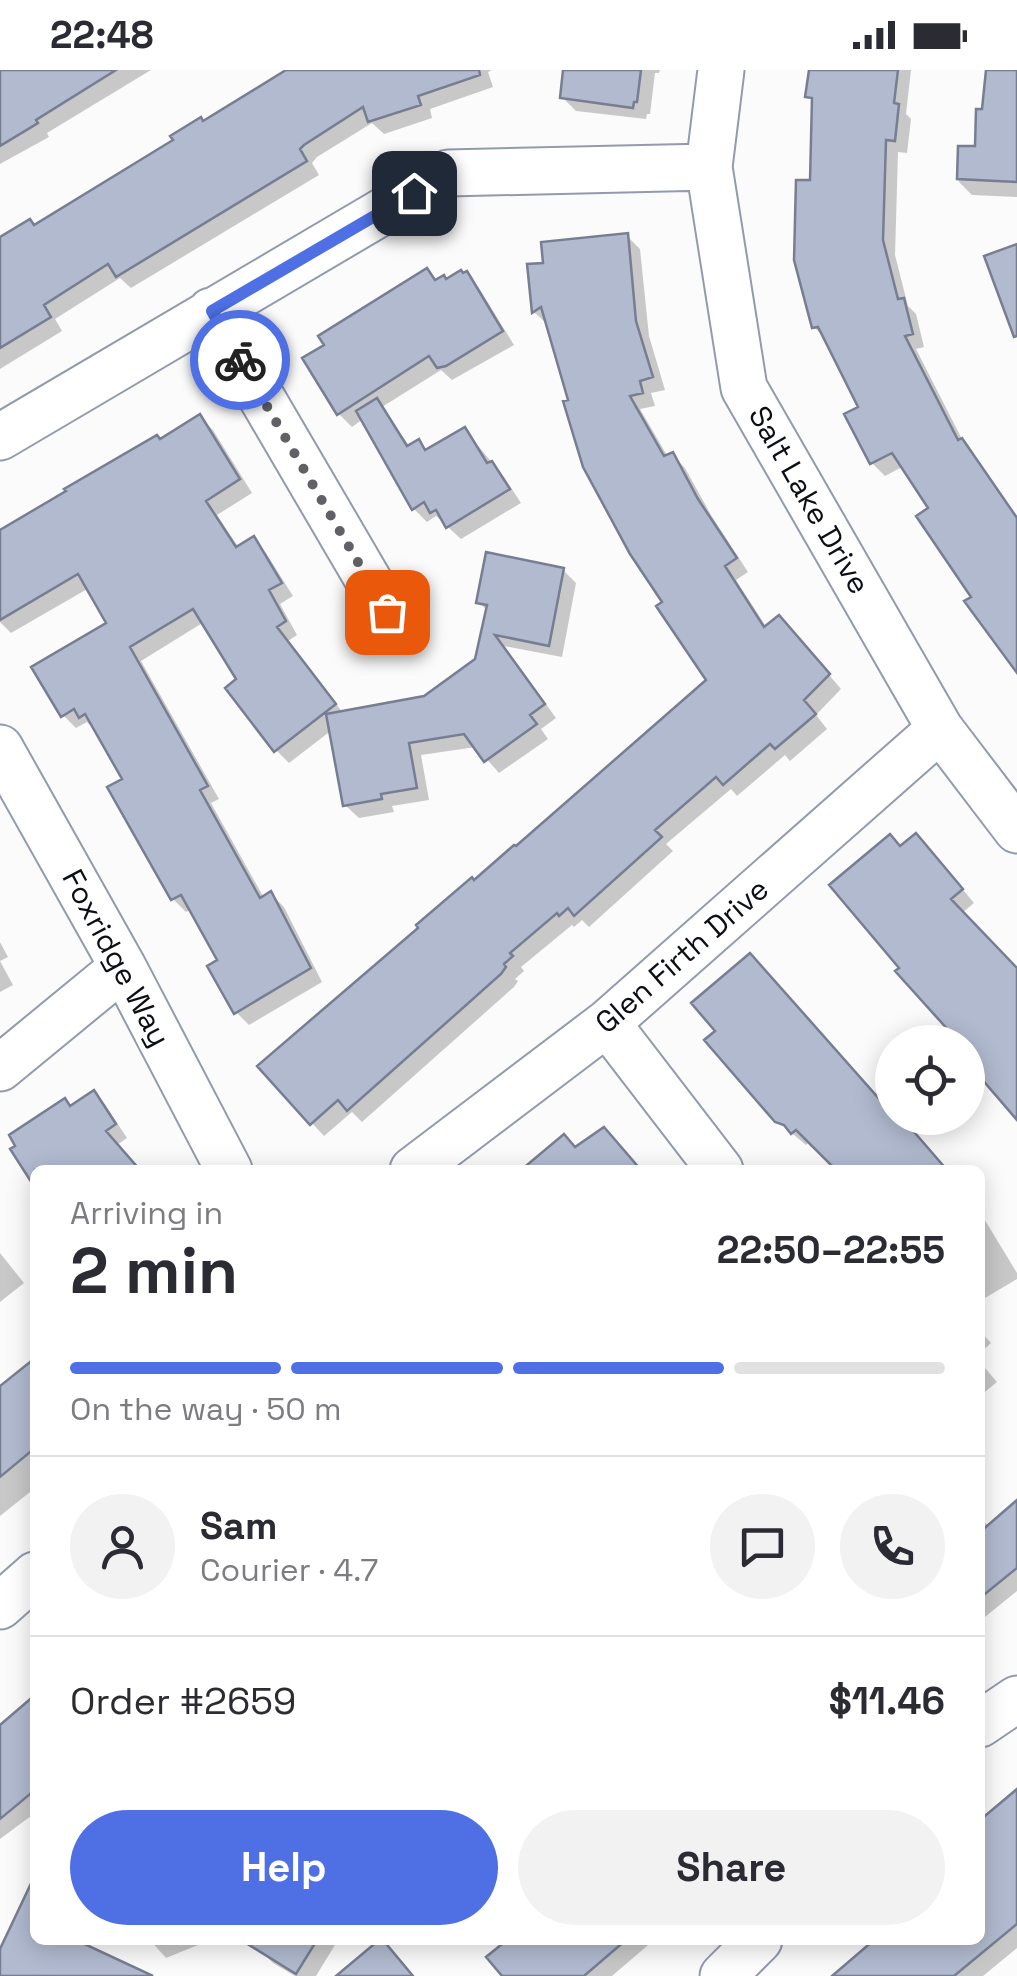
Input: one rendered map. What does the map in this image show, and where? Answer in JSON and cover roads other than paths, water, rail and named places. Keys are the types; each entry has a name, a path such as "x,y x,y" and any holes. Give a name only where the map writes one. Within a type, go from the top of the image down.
{"street":[{"name":"Salt Lake Drive","path":"720,70 709,167 744,388 940,729 1017,830"},
{"path":"0,437 448,173 709,167"},
{"path":"212,311 387,612"},
{"name":"Glen Firth Drive","path":"420,1165 608,1023 940,729"},
{"name":"Foxridge Way","path":"0,748 123,967 226,1165"},
{"path":"0,1068 123,967"},
{"path":"608,1023 716,1165"},
{"path":"0,1606 30,1579"},
{"path":"985,1721 1017,1699"},
{"path":"724,1976 754,1945"}]}
